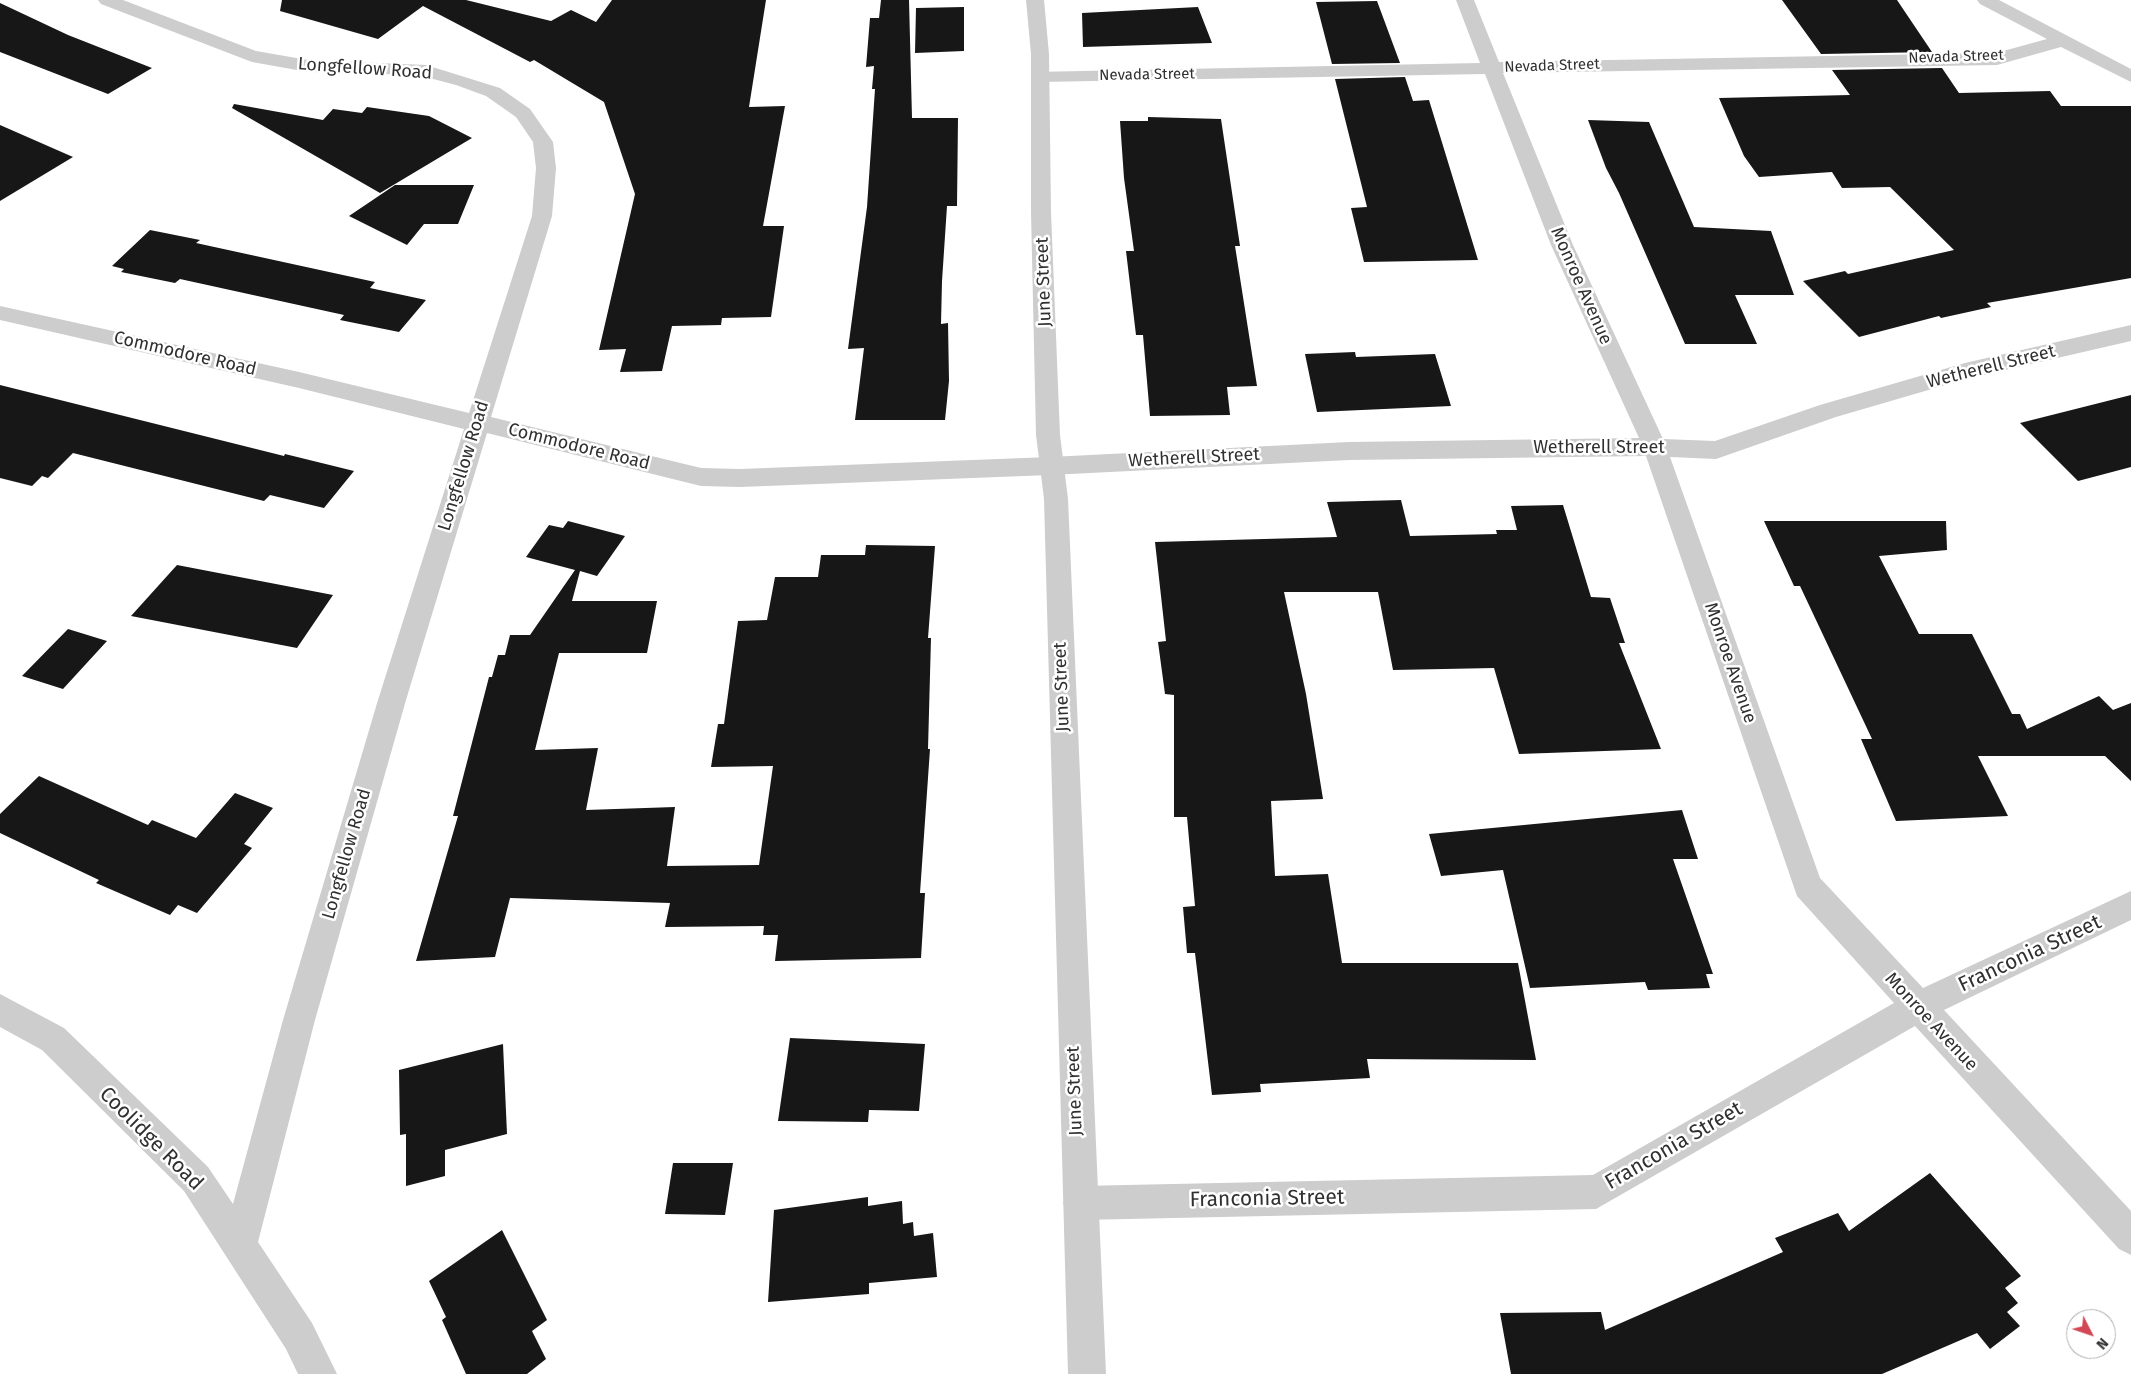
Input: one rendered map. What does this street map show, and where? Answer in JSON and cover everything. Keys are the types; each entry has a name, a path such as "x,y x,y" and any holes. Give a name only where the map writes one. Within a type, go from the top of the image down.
{"street":[{"name":"Longfellow Road","path":"107,0 252,56 308,66 419,69 493,92 523,113 543,142 546,168 543,211 382,735 299,1020 240,1244"},
{"name":"June Street","path":"1034,0 1040,76 1041,212 1050,466 1056,508 1087,1374"},
{"name":"Monroe Avenue","path":"1465,0 1562,245 1655,447 1808,886 1917,1007 2131,1237"},
{"path":"1986,0 2131,76"},
{"name":"Nevada Street","path":"1040,76 1997,59 2061,41"},
{"name":"Commodore Road","path":"0,313 126,340 702,477 740,478 1050,466"},
{"name":"Wetherell Street","path":"1050,466 1349,451 1655,447 1716,450 1828,411 1965,371 2131,333"},
{"name":"Franconia Street","path":"1080,1203 1596,1192 1917,1007 2131,905"},
{"name":"Coolidge Road","path":"0,1010 54,1039 111,1098 196,1178 299,1336 318,1374"}],"building":[{"path":"282,0 466,0 551,21 571,10 596,22 612,0 766,0 749,107 785,106 763,226 784,226 771,317 722,318 721,325 672,326 662,371 620,372 626,349 599,350 635,194 604,102 534,60 530,62 423,6 378,39 280,11"},
{"path":"881,0 909,0 912,118 958,118 957,206 947,206 942,281 941,324 948,323 949,381 945,420 855,420 864,348 848,349 867,207 875,89 872,89 874,66 866,67 870,18 879,18"},
{"path":"1782,0 1897,0 1932,52 1821,54"},
{"path":"1377,1 1400,63 1332,64 1316,2"},
{"path":"0,3 68,35 152,68 108,94 0,52"},
{"path":"964,7 964,51 915,53 916,8"},
{"path":"1198,7 1212,43 1083,47 1082,13"},
{"path":"1942,68 1959,93 2050,91 2061,106 2131,106 2131,278 1987,303 1991,307 1941,318 1939,316 1859,337 1803,281 1845,271 1848,274 1954,250 1890,187 1842,188 1832,172 1759,177 1744,156 1719,98 1850,95 1832,70"},
{"path":"1405,77 1413,101 1429,100 1478,260 1364,262 1351,208 1367,207 1335,79"},
{"path":"234,104 323,120 333,109 362,113 367,107 429,116 472,138 380,193 232,108"},
{"path":"1148,117 1221,119 1240,246 1235,246 1257,386 1227,387 1230,415 1150,416 1143,335 1136,335 1126,251 1134,251 1124,178 1120,121 1148,121"},
{"path":"1588,120 1649,122 1694,227 1771,231 1794,295 1735,295 1757,344 1685,344 1619,193 1606,168"},
{"path":"0,125 73,157 0,201"},
{"path":"395,185 474,185 458,224 424,224 407,245 349,216"},
{"path":"150,230 200,240 196,243 375,282 370,288 426,300 399,332 340,320 344,315 180,279 175,283 121,272 124,269 112,266"},
{"path":"1355,352 1356,357 1435,354 1451,406 1317,412 1305,354"},
{"path":"0,385 284,456 285,454 354,471 324,508 270,495 264,501 73,453 48,478 42,476 32,486 0,478"},
{"path":"2131,395 2131,467 2078,481 2020,423"},
{"path":"1401,500 1410,536 1497,534 1496,530 1517,530 1511,506 1563,505 1591,597 1610,598 1625,643 1619,643 1661,749 1519,754 1494,668 1393,670 1378,592 1284,592 1306,694 1323,799 1271,801 1275,876 1328,874 1342,963 1518,963 1536,1060 1367,1059 1370,1078 1260,1084 1261,1092 1212,1095 1195,953 1187,953 1183,907 1195,906 1187,817 1174,817 1174,695 1165,694 1158,642 1166,641 1155,542 1337,537 1327,502"},
{"path":"568,521 625,536 597,576 580,571 572,601 657,601 647,653 559,653 535,750 598,748 586,810 675,807 667,866 759,865 773,766 711,767 718,724 724,724 738,621 767,620 775,577 818,577 821,555 865,555 866,545 935,546 928,638 931,638 928,749 930,749 920,893 925,893 921,958 775,961 778,935 763,935 764,926 665,927 670,903 510,898 495,957 416,961 458,816 453,816 489,677 492,677 498,655 505,655 510,635 530,635 575,570 526,557 549,525 563,528"},
{"path":"1764,521 1946,521 1947,550 1879,556 1919,634 1972,634 2012,714 2020,714 2027,729 2099,696 2113,710 2131,703 2131,781 2105,756 1978,756 2008,816 1896,821 1861,739 1872,739 1800,586 1794,586"},
{"path":"177,565 333,595 297,648 131,616"},
{"path":"68,629 107,641 63,689 22,676"},
{"path":"39,776 148,825 152,820 196,838 235,793 273,808 244,844 252,848 197,913 178,905 170,915 96,883 99,880 0,833 0,814"},
{"path":"1682,810 1698,859 1673,859 1713,974 1706,974 1710,988 1648,990 1645,982 1530,988 1503,870 1441,876 1429,834"},
{"path":"790,1038 925,1044 919,1111 869,1110 868,1122 778,1121"},
{"path":"503,1044 507,1134 445,1150 445,1176 406,1186 406,1134 400,1135 399,1070"},
{"path":"673,1163 733,1163 725,1215 665,1214"},
{"path":"1930,1173 2021,1276 2005,1288 2018,1303 2007,1312 2020,1326 1990,1349 1977,1333 1882,1374 1511,1374 1500,1313 1601,1312 1605,1330 1783,1252 1775,1238 1838,1213 1849,1231"},
{"path":"868,1197 868,1206 902,1201 903,1224 913,1222 914,1236 933,1233 937,1277 869,1283 869,1294 768,1302 774,1210"},
{"path":"502,1230 547,1320 532,1331 546,1359 527,1374 466,1374 442,1320 446,1317 429,1281"}]}
